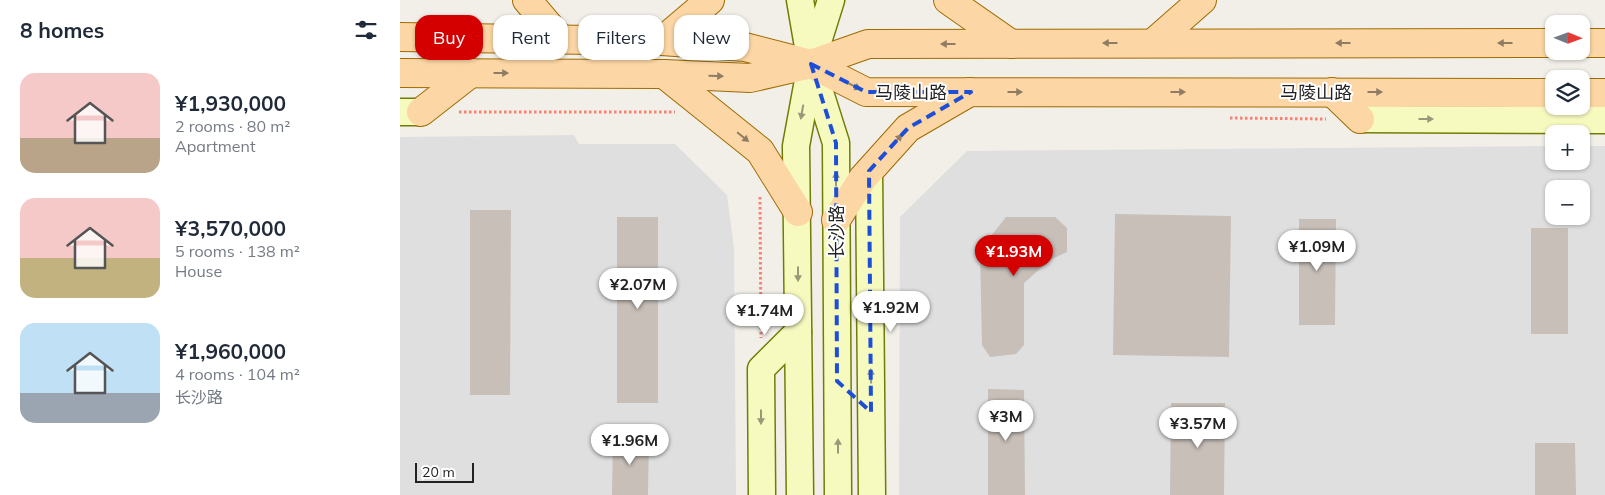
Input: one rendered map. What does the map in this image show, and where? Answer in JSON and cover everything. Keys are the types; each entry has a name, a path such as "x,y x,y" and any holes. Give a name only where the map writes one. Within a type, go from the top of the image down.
{"main road":[{"path":"527,0 540,15"},
{"path":"664,39 710,0"},
{"name":"长沙路","path":"800,0 811,64 836,143 838,495"},
{"name":"长沙路","path":"800,495 796,146 811,64 831,0"},
{"path":"948,0 1011,44"},
{"path":"1153,43 1202,0"},
{"name":"马陵山路","path":"400,37 493,39"},
{"name":"马陵山路","path":"664,41 744,47 811,64 866,92 1545,93"},
{"path":"400,72 664,74 750,78 811,64 868,44 1545,43"},
{"path":"1590,43 1605,43"},
{"path":"410,112 471,73"},
{"path":"664,74 760,151 798,212"},
{"path":"836,220 863,178 908,128 971,92"},
{"path":"1332,92 1360,119 1605,120"},
{"path":"1590,93 1605,93"},
{"path":"869,171 872,495"},
{"path":"762,495 761,368 798,332"},
{"path":"838,381 871,412"}],"path":[{"path":"410,112 712,112"},
{"path":"760,191 761,368"}],"highlighted area":[{"path":"811,64 866,92 971,92 908,128 869,171 871,412 837,381 836,143"}],"shaded area":[{"path":"574,135 579,144 675,144 727,195 734,248 736,495 400,495 400,137"},
{"path":"1545,146 1545,170 1590,170 1590,146 1605,146 1605,495 899,495 900,217 967,151"}],"building":[{"path":"470,210 511,210 510,395 470,395"},
{"path":"1115,214 1231,216 1229,357 1113,355"},
{"path":"617,217 658,217 658,403 617,403"},
{"path":"1006,217 1055,217 1067,228 1067,252 1050,260 1024,283 1024,345 1016,354 990,357 982,345 980,250"},
{"path":"1299,219 1336,219 1335,325 1299,325"},
{"path":"1531,228 1568,228 1568,334 1531,334"},
{"path":"988,389 1024,390 1025,495 988,495"},
{"path":"1171,403 1225,403 1224,495 1170,495"},
{"path":"613,437 649,438 648,495 612,495"},
{"path":"1535,443 1575,443 1576,495 1535,495"}]}
